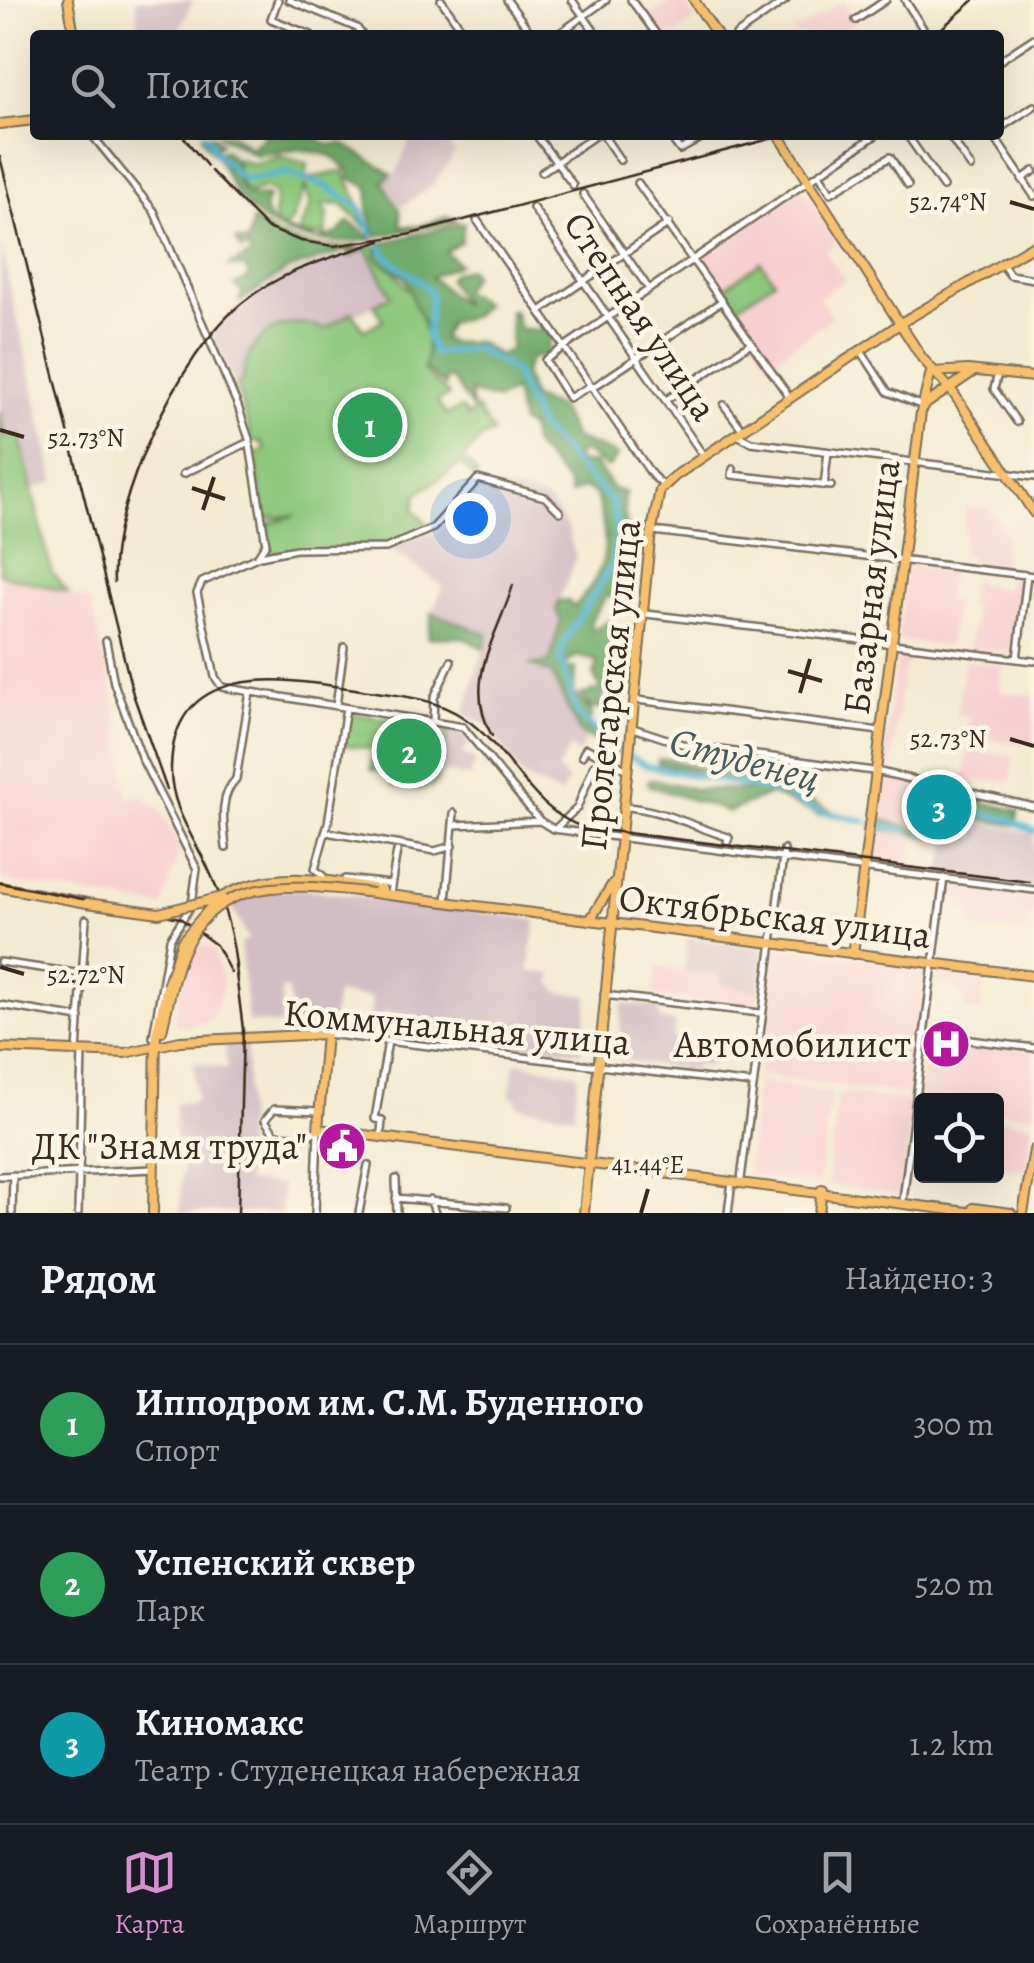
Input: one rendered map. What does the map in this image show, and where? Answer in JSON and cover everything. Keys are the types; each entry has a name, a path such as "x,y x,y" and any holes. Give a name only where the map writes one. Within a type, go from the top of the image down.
{"main road":[{"path":"68,0 73,30"},
{"path":"694,0 713,30"},
{"path":"0,124 30,121"},
{"path":"782,140 932,372 948,387 1034,514"},
{"name":"Пролетарская улица","path":"584,1213 653,530 664,485 900,324 1034,245"},
{"path":"932,372 1034,377"},
{"name":"Базарная улица","path":"853,954 914,462 932,372"},
{"path":"923,406 948,387 980,372"},
{"path":"590,920 598,913 617,874"},
{"path":"0,887 166,912 280,879 373,890"},
{"path":"170,987 193,933 213,911 239,894 279,884 373,890"},
{"name":"Октябрьская улица","path":"373,890 390,889 446,901 1034,976"},
{"path":"153,1213 156,1044 185,934 222,897"},
{"path":"318,1126 314,1112 326,1034"},
{"name":"Коммунальная улица","path":"0,1048 125,1052 156,1044 326,1034"},
{"path":"318,1126 1010,1213"},
{"path":"318,1126 589,1162"},
{"path":"1028,1212 1034,1150"},
{"path":"819,1213 822,1192"},
{"path":"902,1202 975,1213"}],"street":[{"path":"278,0 271,19 299,30"},
{"path":"289,0 355,30"},
{"path":"441,0 462,30"},
{"path":"507,0 528,30"},
{"path":"572,0 594,30"},
{"path":"564,30 606,0"},
{"path":"631,0 652,30"},
{"path":"743,30 786,0"},
{"path":"856,20 886,0"},
{"path":"905,0 924,30"},
{"path":"1004,58 1034,38"},
{"path":"1004,126 1034,106"},
{"path":"96,140 154,211 238,406 249,442 265,547 257,556"},
{"path":"540,140 572,185"},
{"path":"542,172 591,140"},
{"path":"603,140 620,160"},
{"path":"673,140 680,150 698,140"},
{"path":"722,300 570,399 544,361 869,140"},
{"path":"910,140 942,187"},
{"path":"952,140 971,167"},
{"path":"996,140 1034,196"},
{"path":"819,174 831,192 890,157 908,185"},
{"path":"1022,179 1034,172"},
{"path":"638,183 790,398"},
{"path":"583,194 650,289"},
{"name":"Степная улица","path":"533,208 703,455"},
{"path":"477,220 652,475 664,485"},
{"path":"540,311 669,223"},
{"path":"1001,262 1010,276 1034,279"},
{"path":"666,400 752,343"},
{"path":"861,351 888,392 923,406"},
{"path":"998,373 994,389 1016,422"},
{"path":"724,405 743,441 1034,476"},
{"path":"183,474 249,442"},
{"path":"733,468 732,475 827,486 828,452"},
{"path":"540,822 470,732 433,721 220,685 198,602 198,587 257,556 296,550 386,548 433,528 478,479 545,497 560,512"},
{"path":"653,530 1030,575 1017,659"},
{"path":"646,614 1034,661"},
{"path":"106,641 113,681 142,758 197,869 192,904 170,939 153,1022 156,1044"},
{"path":"336,706 344,646"},
{"path":"433,721 434,698 451,661"},
{"path":"226,848 224,808 229,786 236,780 250,692"},
{"path":"637,700 880,730"},
{"path":"346,708 316,874 390,889 396,851"},
{"path":"633,728 688,746 875,772 1034,807"},
{"path":"582,756 586,748 630,770"},
{"path":"555,829 577,808 594,764"},
{"path":"626,808 728,837"},
{"path":"446,901 454,814"},
{"path":"455,825 540,822 555,829 622,840 1034,890"},
{"path":"326,832 434,851 452,846"},
{"path":"728,1213 738,1181 753,1084 784,850"},
{"path":"902,1202 944,878"},
{"path":"78,1213 79,1051 86,919"},
{"path":"0,962 82,974"},
{"path":"604,995 761,1013"},
{"path":"0,1006 80,1018"},
{"name":"Коммунальная улица","path":"326,1034 753,1084"},
{"path":"923,1034 1034,1048"},
{"path":"381,1133 382,1120 375,1119 388,1041"},
{"path":"314,1112 274,1110 265,1120 267,1129 275,1135 318,1141"},
{"path":"308,1137 318,1126"},
{"path":"316,1213 318,1126"},
{"path":"359,1213 368,1165"},
{"path":"0,1176 154,1169"},
{"path":"12,1213 13,1175"},
{"path":"396,1179 397,1213"},
{"path":"396,1198 506,1208"},
{"path":"430,1199 435,1213"}],"shaded area":[{"path":"136,0 193,0 179,30 139,30"},
{"path":"673,0 683,0 696,20 681,30 659,30 649,16"},
{"path":"843,1 856,22 844,30 798,30"},
{"path":"410,140 443,140 455,153 432,186 401,207 384,180 395,175"},
{"path":"802,187 837,241 825,251 845,281 819,298 832,317 769,364 701,257"},
{"path":"0,243 55,482 30,490 24,465 5,438 0,412"},
{"path":"374,245 407,289 325,329 287,322 271,328 257,338 242,382 236,384 211,336 235,310 286,275"},
{"path":"0,412 19,435 52,573 72,597 90,600 119,720 128,800 140,795 160,810 180,847 163,907 0,880"},
{"path":"480,481 548,500 568,529 576,559 554,613 563,618 546,663 551,677 588,732 579,754 570,748 557,770 568,781 560,795 522,776 488,725 464,715 488,634 432,613 443,586 392,550 405,540 435,533"},
{"path":"966,507 989,509 1006,535 1003,565 970,561 970,555 962,554"},
{"path":"907,565 950,570 946,601 953,602 954,609 948,646 898,640"},
{"path":"974,574 980,584 1002,589 1007,588 1008,578 1023,580 1013,652 969,647 974,611 967,601"},
{"path":"897,652 914,654 903,672 891,768 882,767"},
{"path":"964,660 1001,665 1000,691 1034,696 1034,745 967,737 969,716 957,715"},
{"path":"449,729 460,731 470,742 462,753 476,761 470,778 441,771"},
{"path":"968,750 1014,756 1011,781 964,780"},
{"path":"882,776 973,797 934,827 874,817"},
{"path":"967,819 1034,834 1034,888 939,874 950,839 939,832 950,823"},
{"path":"873,830 914,837 911,864 869,858"},
{"path":"947,882 1034,893 1034,916 1026,916 1024,934 970,928 972,911 958,909 959,899 944,897"},
{"path":"304,889 536,920 529,971 552,974 551,982 559,992 588,996 582,1051 392,1035 392,1013 384,1012 386,1028 378,1034 369,1030 372,998 336,994 331,1028 294,1025 288,990 281,988 282,1025 248,1022 240,944 248,939 230,903 261,891"},
{"path":"687,938 765,948 759,991 722,984 719,973 685,972"},
{"path":"197,944 214,950 223,987 211,1021 176,1027 173,1021 188,956"},
{"path":"773,947 927,966 911,1095 758,1075"},
{"path":"657,968 719,973 722,982 759,991 756,1009 653,995"},
{"path":"937,968 1024,980 1023,986 984,981 981,1012 965,1010 966,1003 954,985 935,983"},
{"path":"622,1003 658,1007 660,1020 675,1022 673,1039 713,1044 710,1066 695,1065 693,1071 618,1059"},
{"path":"926,1037 1034,1051 1034,1115 1004,1112 1004,1093 920,1093"},
{"path":"247,1042 246,1182 281,1185 281,1213 180,1213 184,1141 175,1139 175,1104 196,1101 194,1062 227,1069 225,1044"},
{"path":"516,1062 578,1074 574,1115 519,1106 515,1097 509,1096"},
{"path":"757,1082 831,1092 819,1184 747,1175"},
{"path":"838,1093 912,1102 900,1195 827,1185"},
{"path":"1004,1120 1033,1123 1025,1171 1004,1168"}],"green space":[{"path":"204,140 216,140 219,153 225,150 237,163 238,183 243,190 253,197 268,196 264,209 273,226 247,207"},
{"path":"227,140 239,140 251,149 259,140 343,143 392,174 383,181 400,211 401,226 417,227 448,216 457,221 377,236 368,211 369,188 351,179 349,171 332,156 301,149 256,155"},
{"path":"280,156 308,164 306,179 344,171 372,233 341,204 323,205 328,215 325,235 303,236 300,228 311,205 305,187 292,221 283,229 274,222 275,192 264,188 247,194 232,166 237,159 253,164"},
{"path":"253,220 290,241 330,248 359,246 287,270 239,302 242,292 235,285 250,277 246,268 228,266 251,255 249,248 241,250 236,240 248,242"},
{"path":"349,222 374,239 326,241 303,238 274,226 319,240 338,233"},
{"path":"464,223 461,242 446,252 459,264 431,277 464,306 448,279 454,272 469,269 473,276 462,290 485,304 472,317 449,323 442,338 452,343 477,342 499,355 511,349 510,310 515,312 519,328 542,331 532,306 551,336 547,356 531,358 524,373 532,398 560,408 574,438 618,455 608,468 585,452 575,455 580,463 595,463 613,489 625,492 626,521 641,544 632,545 633,558 615,571 616,600 608,594 590,622 593,630 609,621 610,632 619,631 621,636 612,651 611,687 603,695 601,709 591,708 581,695 600,689 594,676 597,661 577,656 562,667 576,669 573,693 592,712 587,730 601,734 618,754 580,733 551,673 531,665 549,662 561,620 556,611 559,601 567,600 574,607 601,566 605,541 596,494 584,488 570,494 568,484 533,445 529,427 521,424 514,391 498,400 470,393 473,410 453,380 445,378 445,386 425,368 425,330 409,286 400,273 375,256 380,243"},
{"path":"374,245 407,288 417,284 428,353 423,370 449,395 437,402 446,415 461,408 468,416 477,409 493,433 480,439 464,458 478,475 474,478 461,464 417,494 414,510 427,524 434,525 382,547 263,553 268,544 268,524 296,515 265,519 254,454 265,450 261,442 252,441 236,384 242,382 245,366 259,340 280,326 325,329 352,312 364,330 383,320 374,305 391,296 366,248 350,257 348,253"},
{"path":"761,262 774,281 735,308 722,289"},
{"path":"0,412 5,438 19,435 52,573 68,592 0,574"},
{"path":"432,613 488,634 484,649 462,637 428,638"},
{"path":"350,713 449,729 436,784 420,789 393,785 394,767 389,763 379,771 371,770 374,749 344,745"},
{"path":"658,760 702,768 712,765 766,783 780,777 836,814 819,815 770,794 729,812 649,786 648,780 653,779 694,789 756,790 712,774 658,764"},
{"path":"971,799 1019,811 1015,825 965,817 931,837 873,828 880,819 925,831"}],"waterway":[{"name":"Студенец","path":"209,140 217,155 245,180 286,173 324,185 359,207 372,233"},
{"name":"Студенец","path":"381,247 431,294 427,336 434,353 477,348 514,371 539,426 612,502 618,538 612,565 564,642 560,657 578,715 620,751 647,766 782,793 810,809 864,821"},
{"name":"Студенец","path":"922,833 939,831 972,812 1009,819 1034,831"},
{"name":"Студенец","path":"872,824 908,831"}],"railway":[{"path":"940,30 974,0"},
{"path":"186,140 207,166"},
{"path":"211,171 267,228 301,241 334,246 407,235 766,140"},
{"path":"0,157 133,694 167,790"},
{"path":"114,582 123,512 136,472 173,392 218,326 274,281 381,241"},
{"path":"492,736 480,697 481,678 513,585"},
{"path":"237,976 223,906 178,807 171,768 177,733 191,708 211,692 266,680 397,695 452,711 480,731 550,808 586,828 1030,882"},
{"path":"0,883 180,918 216,945 231,973"},
{"path":"235,966 243,1029 238,1213"}],"place":[{"name":"Ипподром им. С.М. Буденного","path":"370,425"},
{"name":"Успенский сквер","path":"409,751"},
{"name":"Киномакс","path":"939,807"},
{"name":"Автомобилист","path":"946,1044"},
{"name":"ДК \"Знамя труда\"","path":"342,1146"}]}
